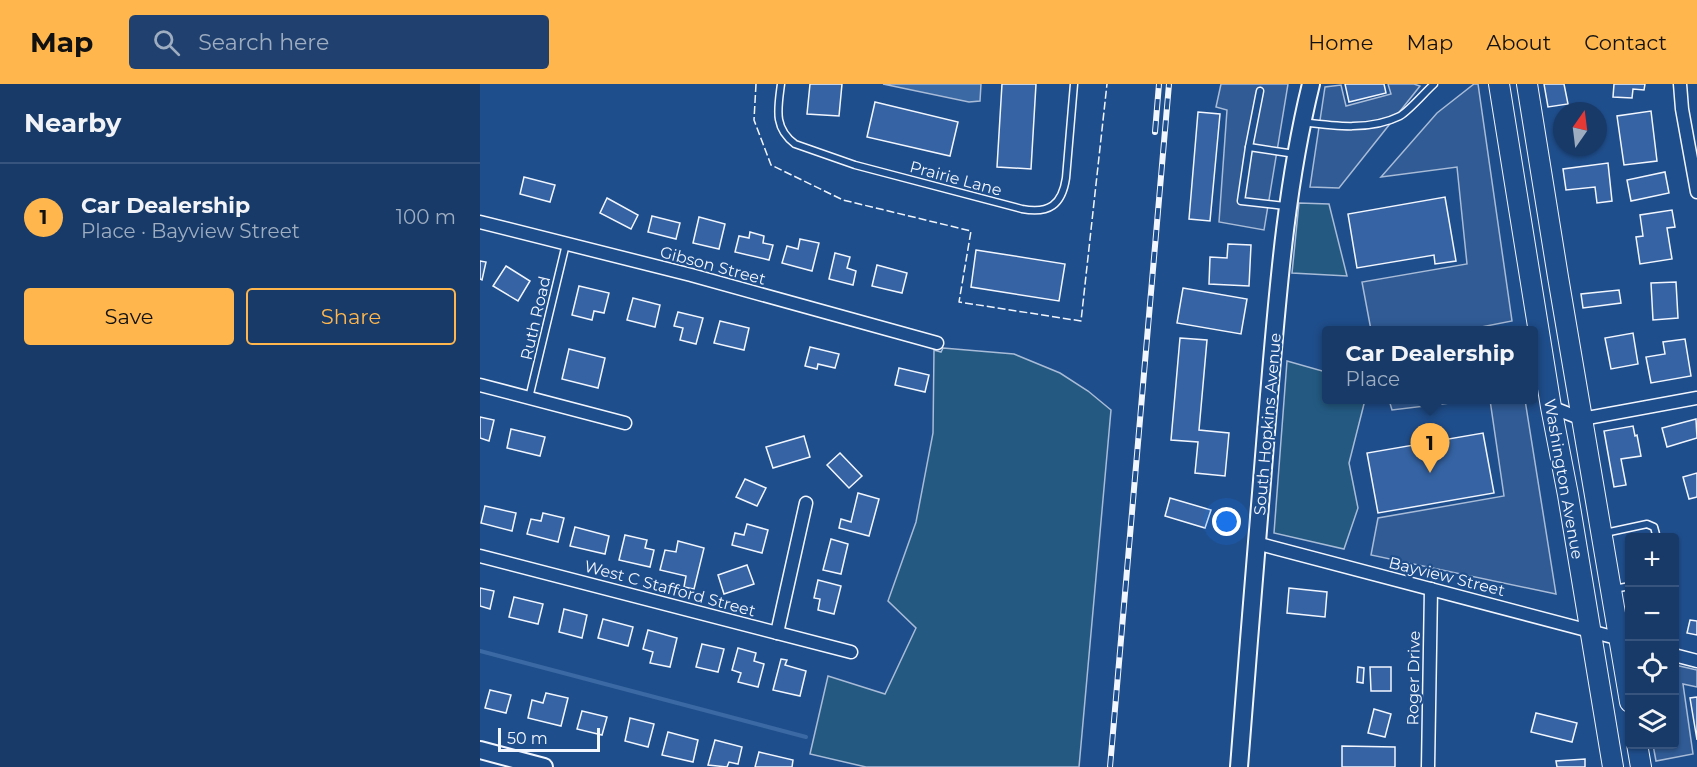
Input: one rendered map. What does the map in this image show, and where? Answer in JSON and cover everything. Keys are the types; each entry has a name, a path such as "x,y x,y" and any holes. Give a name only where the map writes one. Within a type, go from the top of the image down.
{"main road":[{"name":"Washington Avenue","path":"1499,84 1528,175 1582,418 1601,534 1620,588 1628,695"},
{"name":"Washington Avenue","path":"1527,84 1528,175 1551,406 1613,767"},
{"path":"1638,749 1641,767"}],"street":[{"name":"South Hopkins Avenue","path":"1239,767 1275,334 1296,154 1311,84"},
{"path":"1680,84 1682,110 1697,192"},
{"name":"Gibson Street","path":"480,222 691,275 937,343"},
{"path":"480,385 625,423"},
{"path":"1551,406 1582,418 1697,398"},
{"path":"777,633 806,503"},
{"name":"Bayview Street","path":"1256,543 1624,640"},
{"name":"West C Stafford Street","path":"480,556 851,652"},
{"name":"Roger Drive","path":"1428,767 1431,589"},
{"path":"1679,656 1697,661"},
{"path":"480,750 544,767"}],"lane":[{"name":"Prairie Lane","path":"781,84 779,123 787,138 795,144 855,165 1036,212 1060,200 1063,193 1074,84"},
{"path":"1302,122 1341,127 1376,124 1401,115 1434,84"},
{"path":"1260,91 1241,201 1289,207"},
{"path":"1249,147 1296,154"},
{"name":"Ruth Road","path":"530,398 566,244"},
{"path":"1601,534 1647,524 1654,527 1656,533"}],"shaded area":[{"path":"883,84 981,84 980,101 969,102"},
{"path":"1221,84 1288,84 1264,230 1219,222 1227,110 1216,107"},
{"path":"1388,84 1420,86 1339,188 1310,187 1325,87 1341,85 1346,106 1391,94"},
{"path":"1474,84 1478,84 1512,321 1486,326 1370,326 1362,282 1467,264 1457,167 1381,177 1437,113"},
{"path":"1299,203 1329,204 1347,276 1292,273"},
{"path":"943,348 1014,354 1060,373 1088,391 1111,410 1079,767 866,767 810,754 828,676 885,694 916,628 888,601 916,522 933,433 934,350 941,352"},
{"path":"1287,361 1322,371 1322,404 1364,404 1349,463 1358,508 1344,549 1274,533"},
{"path":"1390,404 1442,404 1392,410"},
{"path":"1491,404 1526,404 1556,594 1371,555 1378,518 1504,496"},
{"path":"1679,666 1697,670 1697,687 1683,684 1693,754 1656,761 1654,749 1679,749"}],"building":[{"path":"810,84 842,84 839,116 807,114"},
{"path":"1002,84 1036,84 1031,169 997,167"},
{"path":"1345,84 1384,84 1386,93 1349,102"},
{"path":"1544,84 1564,84 1568,102 1553,102 1553,106 1548,107"},
{"path":"1614,84 1645,84 1644,90 1633,89 1632,98 1613,97"},
{"path":"875,102 958,122 950,156 867,137"},
{"path":"1651,111 1657,161 1624,165 1617,116"},
{"path":"1198,112 1220,114 1210,221 1189,219"},
{"path":"1608,163 1612,201 1597,203 1595,187 1566,190 1563,169"},
{"path":"1665,172 1669,193 1631,201 1627,180"},
{"path":"524,177 555,185 550,202 520,194"},
{"path":"1445,197 1456,261 1435,264 1434,255 1357,268 1348,214"},
{"path":"607,198 638,215 631,229 600,213"},
{"path":"1672,210 1675,227 1667,228 1672,259 1640,264 1636,237 1643,236 1640,215"},
{"path":"652,216 680,223 676,239 648,232"},
{"path":"699,217 725,224 719,249 693,243"},
{"path":"750,232 764,236 763,243 773,245 769,260 735,252 739,236 749,238"},
{"path":"800,239 819,243 812,271 782,263 787,246 798,249"},
{"path":"1228,244 1251,245 1249,286 1209,284 1210,257 1227,258"},
{"path":"976,250 1065,264 1059,301 971,287"},
{"path":"835,253 850,257 847,268 856,271 853,285 829,279"},
{"path":"480,261 486,262 482,280 480,279"},
{"path":"877,265 907,273 902,293 872,286"},
{"path":"506,266 530,281 518,301 493,286"},
{"path":"1676,282 1678,318 1653,320 1651,283"},
{"path":"579,286 609,293 604,313 594,311 592,320 572,315"},
{"path":"1183,288 1247,299 1241,334 1177,323"},
{"path":"1619,290 1621,303 1583,308 1581,294"},
{"path":"633,298 660,305 655,327 627,320"},
{"path":"678,312 703,318 696,344 680,340 683,328 674,326"},
{"path":"720,321 749,328 744,350 714,343"},
{"path":"1633,333 1638,364 1611,369 1605,338"},
{"path":"1180,338 1207,340 1199,430 1229,433 1225,476 1195,473 1198,442 1171,440"},
{"path":"1685,339 1691,376 1651,383 1646,357 1665,354 1663,342"},
{"path":"810,347 839,354 835,368 818,364 817,369 805,366"},
{"path":"569,349 605,358 598,388 562,379"},
{"path":"899,368 929,375 925,392 895,385"},
{"path":"480,417 494,420 489,441 480,438"},
{"path":"1696,419 1697,438 1667,447 1662,428"},
{"path":"1633,426 1641,456 1621,459 1626,485 1614,487 1604,431"},
{"path":"511,429 545,437 540,456 507,448"},
{"path":"1483,433 1494,493 1378,513 1367,453"},
{"path":"804,436 810,457 773,468 766,447"},
{"path":"840,453 862,476 849,488 827,465"},
{"path":"1697,473 1697,497 1689,499 1683,477"},
{"path":"745,479 766,488 757,506 736,497"},
{"path":"858,493 879,499 869,536 839,528 841,519 851,522"},
{"path":"1170,498 1211,510 1205,528 1165,516"},
{"path":"485,506 516,513 512,531 481,523"},
{"path":"543,513 564,518 558,542 527,534 531,519 541,521"},
{"path":"747,524 768,530 762,553 732,545 735,533 744,535"},
{"path":"575,527 609,536 605,554 570,546"},
{"path":"625,535 647,540 645,548 654,550 650,567 619,560"},
{"path":"831,539 848,544 841,574 823,570"},
{"path":"678,541 704,548 694,589 684,587 686,576 660,570 665,550 676,552"},
{"path":"747,565 754,584 724,594 718,575"},
{"path":"818,580 841,586 834,614 818,610 820,599 814,598"},
{"path":"480,588 494,591 490,609 480,606"},
{"path":"1289,588 1327,592 1325,617 1287,613"},
{"path":"514,597 543,604 538,624 509,617"},
{"path":"564,609 587,615 582,638 559,632"},
{"path":"603,619 633,627 628,646 598,638"},
{"path":"1690,620 1697,621 1697,635 1687,633"},
{"path":"648,630 677,638 670,667 650,663 653,652 643,649"},
{"path":"702,644 724,649 718,672 696,667"},
{"path":"738,648 756,653 754,661 764,664 758,687 738,682 741,673 732,670"},
{"path":"781,659 787,660 785,665 806,671 800,696 773,690"},
{"path":"1358,667 1364,668 1363,683 1357,682"},
{"path":"1370,667 1391,667 1391,691 1371,691"},
{"path":"490,690 511,695 506,713 485,708"},
{"path":"546,693 568,698 561,726 528,718 532,700 543,703"},
{"path":"1697,697 1697,740 1690,698"},
{"path":"1374,709 1391,714 1385,737 1368,733"},
{"path":"582,711 607,717 602,735 577,729"},
{"path":"1536,713 1577,723 1572,742 1531,732"},
{"path":"630,718 654,724 648,747 625,741"},
{"path":"668,732 698,740 693,762 662,755"},
{"path":"715,740 742,747 738,764 729,762 727,767 708,765"},
{"path":"1342,746 1395,747 1395,767 1342,767"},
{"path":"759,752 793,760 792,767 755,767"},
{"path":"1585,759 1585,767 1557,767 1556,761"}],"waterway":[{"path":"480,651 806,737"}],"railway":[{"path":"1155,132 1159,84"},
{"path":"1110,767 1169,84"}],"fence":[{"path":"756,84 754,120 771,165 843,200 971,231 959,302 1081,321 1107,84"}],"place":[{"name":"Car Dealership","path":"1430,473"}]}
